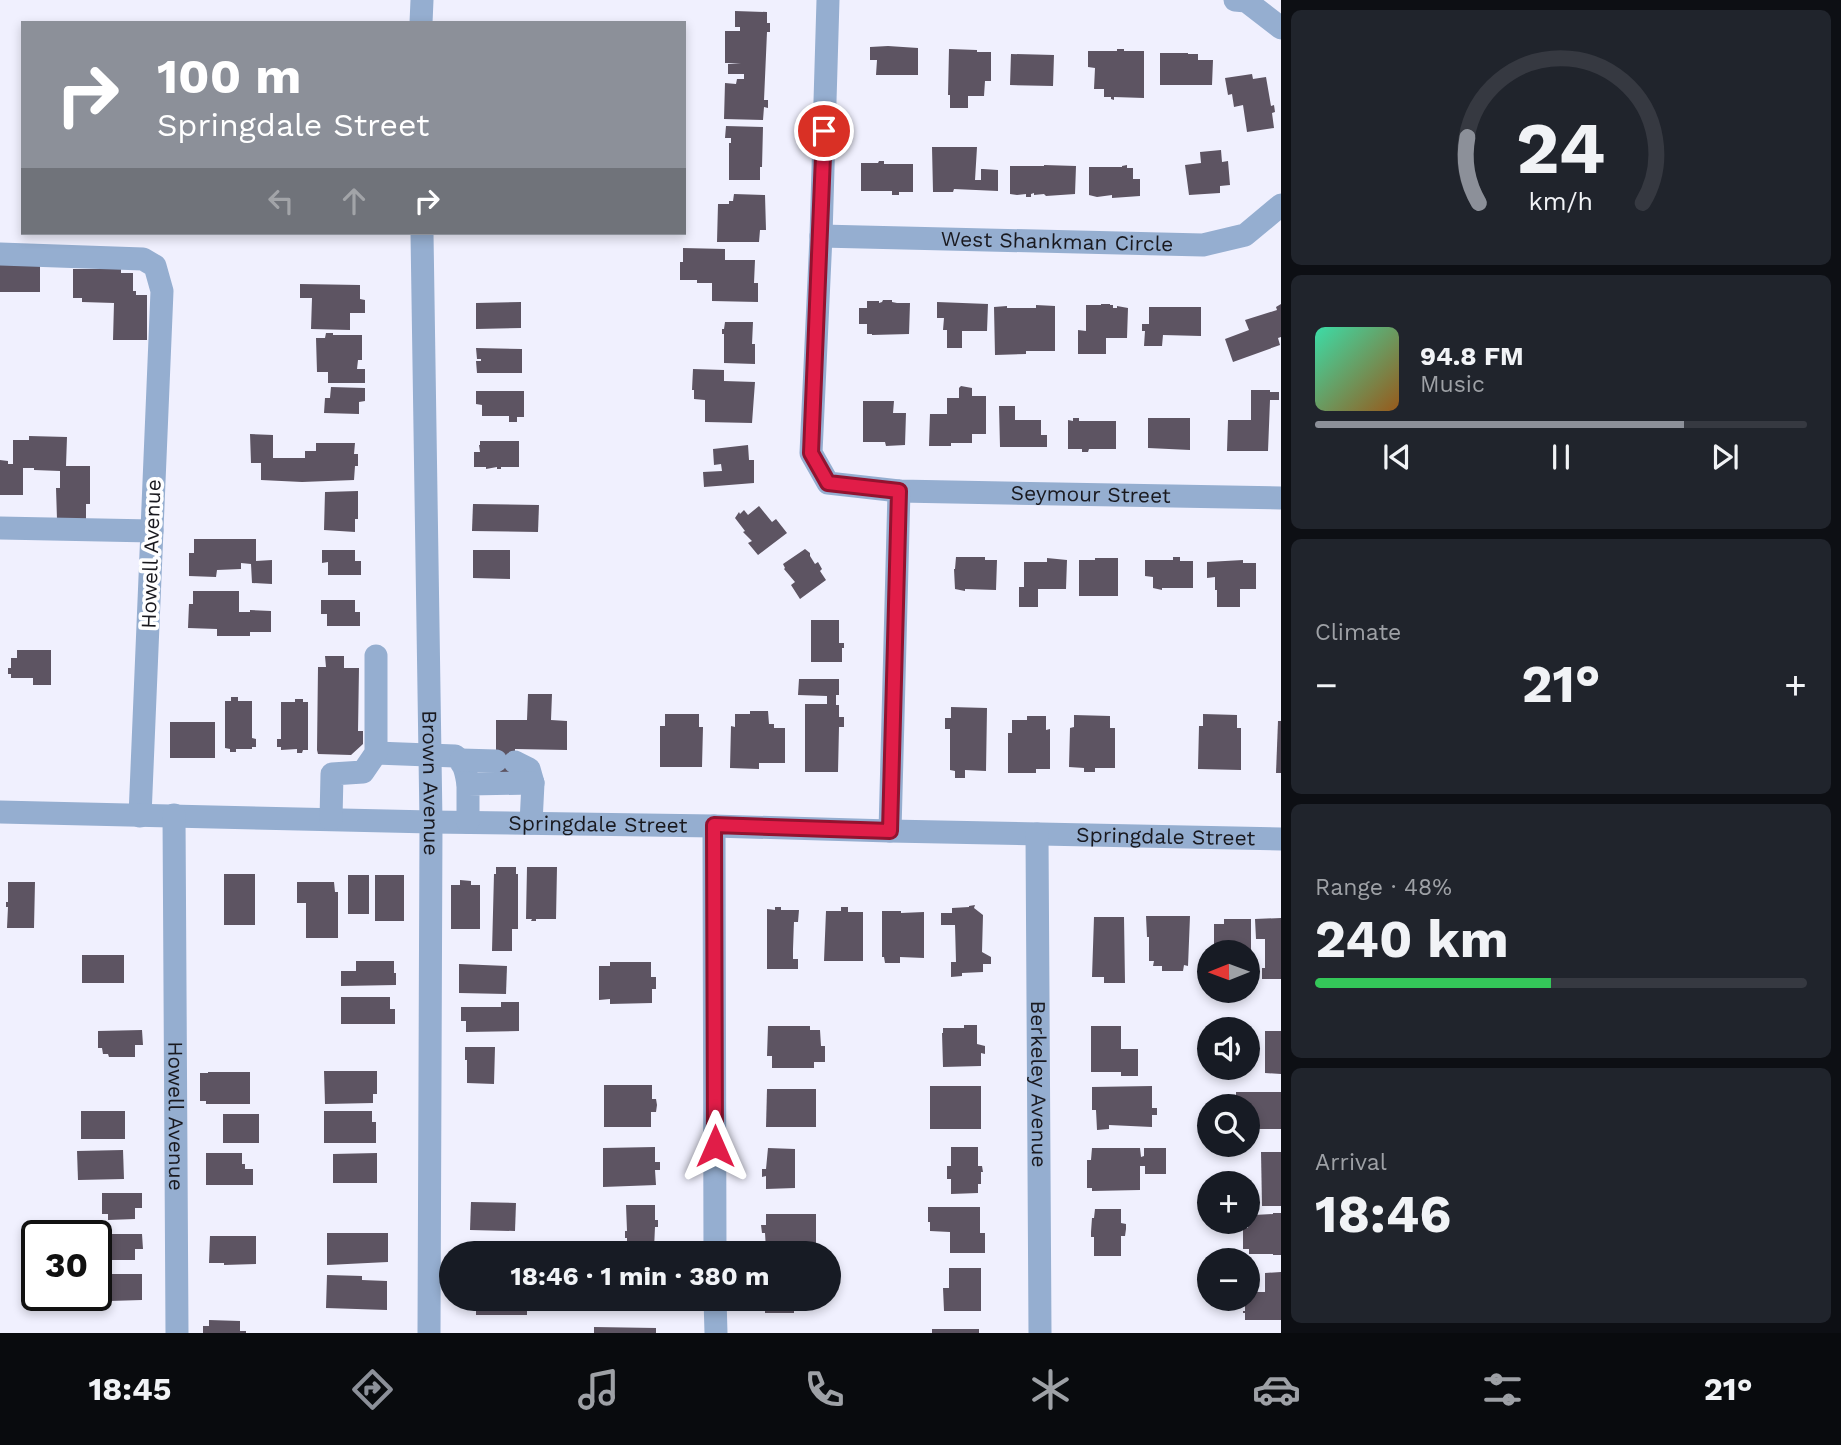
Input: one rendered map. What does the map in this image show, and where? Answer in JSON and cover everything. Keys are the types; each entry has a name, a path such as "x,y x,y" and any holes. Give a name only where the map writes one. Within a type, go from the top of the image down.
{"street":[{"path":"421,21 422,0"},
{"path":"821,236 828,0"},
{"path":"1235,0 1246,1 1281,28"},
{"name":"West Shankman Circle","path":"821,236 1203,245 1245,235 1281,205"},
{"name":"Brown Avenue","path":"422,235 431,822 429,1333"},
{"name":"Seymour Street","path":"821,236 811,453 828,483 899,491 1281,498"},
{"name":"Howell Avenue","path":"0,254 143,260 155,266 162,291 140,816"},
{"path":"890,831 899,491"},
{"path":"0,527 152,531"},
{"path":"331,819 332,774 363,772 376,753 376,656"},
{"path":"376,753 455,756 461,760 468,784 468,822"},
{"path":"461,760 506,761 529,769 533,783 531,823"},
{"path":"468,784 533,783"},
{"name":"Springdale Street","path":"0,812 1281,839"},
{"name":"Howell Avenue","path":"174,815 177,1333"},
{"path":"714,825 715,1241"},
{"name":"Berkeley Avenue","path":"1037,834 1040,1333"},
{"path":"715,1311 716,1333"}],"building":[{"path":"735,11 767,12 767,23 770,23 770,32 767,32 764,100 768,100 768,108 764,107 763,120 724,119 725,83 736,84 737,79 744,79 744,74 728,74 728,64 741,63 725,63 725,31 740,31 740,27 735,27"},
{"path":"870,47 918,48 918,75 876,75 877,60 870,60"},
{"path":"949,49 991,52 991,81 985,81 984,96 968,96 968,108 950,108"},
{"path":"1088,51 1144,51 1144,98 1114,97 1114,100 1104,97 1104,89 1094,89 1095,68 1088,67"},
{"path":"1160,53 1198,54 1198,60 1213,60 1212,85 1160,85"},
{"path":"1011,54 1054,55 1053,86 1010,85"},
{"path":"1252,74 1253,79 1266,77 1271,106 1274,105 1274,128 1247,132 1243,105 1234,107 1232,94 1228,95 1225,78"},
{"path":"726,126 763,127 760,180 729,180 731,138 725,138"},
{"path":"932,147 977,147 975,180 981,180 981,169 998,170 998,191 954,189 953,192 933,192"},
{"path":"1221,150 1222,162 1228,161 1230,185 1220,186 1220,193 1189,195 1185,165 1201,163 1200,152"},
{"path":"884,161 884,164 913,164 913,192 892,195 892,191 861,191 861,163"},
{"path":"1127,165 1127,168 1133,168 1133,179 1140,179 1140,196 1112,198 1112,195 1089,195 1089,167"},
{"path":"1010,166 1076,166 1075,194 1046,196 1034,193 1031,197 1026,197 1026,194 1010,194"},
{"path":"734,194 765,195 766,230 760,230 759,242 717,242 718,204 729,204 729,201 733,201"},
{"path":"683,248 725,249 725,260 755,260 754,283 758,283 758,302 712,301 712,283 680,280"},
{"path":"0,258 40,263 40,292 0,292"},
{"path":"73,269 121,269 121,273 133,273 133,291 136,291 136,295 147,295 147,340 113,340 114,303 82,302 82,298 73,298"},
{"path":"300,284 360,285 360,299 365,300 365,313 350,313 350,330 311,329 312,298 300,298"},
{"path":"883,300 910,303 909,334 867,334 867,324 859,324 859,308 867,308 867,301 879,303"},
{"path":"521,302 521,328 476,329 476,303"},
{"path":"937,302 988,304 987,331 962,331 962,348 947,348 947,330 943,330 944,318 937,318"},
{"path":"1281,304 1281,337 1278,338 1280,345 1233,362 1225,339 1249,330 1245,320 1277,310 1276,307"},
{"path":"1036,305 1055,306 1055,351 995,355 994,307 1036,308"},
{"path":"1086,305 1113,305 1113,308 1128,308 1127,338 1106,338 1106,354 1078,354 1078,330 1086,331"},
{"path":"1149,307 1201,307 1201,336 1163,335 1162,346 1144,346 1145,331 1142,331 1142,324 1149,324"},
{"path":"725,322 753,322 755,364 724,363 722,329"},
{"path":"326,333 362,335 362,360 358,360 357,369 365,369 365,383 328,383 328,372 317,372 316,338 325,338"},
{"path":"476,348 522,349 522,373 477,373 476,361 481,359 477,359"},
{"path":"693,369 724,370 724,381 755,382 752,423 705,422 705,400 694,399"},
{"path":"961,386 972,388 972,396 986,396 986,434 972,434 972,443 929,446 930,414 947,414 947,398 959,398"},
{"path":"331,387 365,388 365,401 359,402 359,414 324,413 325,398 330,398"},
{"path":"1251,390 1279,392 1279,400 1270,400 1268,451 1227,451 1228,420 1251,420"},
{"path":"476,391 524,391 524,417 517,417 517,422 509,422 509,416 482,416 482,405 476,404"},
{"path":"863,401 894,401 893,413 906,413 905,445 886,446 885,442 863,442"},
{"path":"999,406 1015,406 1015,420 1041,420 1041,435 1047,435 1047,447 1000,447"},
{"path":"1073,418 1079,418 1079,421 1116,421 1116,449 1089,449 1088,452 1082,452 1082,449 1068,449 1068,420 1073,421"},
{"path":"1148,418 1190,418 1190,450 1148,448"},
{"path":"250,434 273,435 273,458 305,458 305,451 316,451 316,443 355,443 354,454 358,454 358,466 355,466 354,480 261,480 261,463 251,463"},
{"path":"29,436 67,437 66,466 90,466 90,504 86,504 86,519 57,519 56,488 60,488 60,471 23,468 23,495 0,495 0,460 13,464 13,440 29,440"},
{"path":"480,441 519,441 519,467 474,467 474,452 480,452"},
{"path":"748,445 749,460 754,460 754,483 704,487 703,472 722,471 721,464 714,465 713,449"},
{"path":"358,491 355,532 324,530 325,492"},
{"path":"473,504 539,505 538,532 472,531"},
{"path":"759,506 772,522 776,519 787,533 758,555 748,543 752,541 735,518 739,512 740,514 744,510 748,515"},
{"path":"194,539 256,539 256,561 272,560 272,584 252,583 251,564 241,563 241,569 217,570 216,577 189,576 189,553 194,553"},
{"path":"805,549 815,564 818,562 826,580 800,599 791,585 795,582 783,564"},
{"path":"322,550 355,550 355,561 361,561 361,575 328,575 328,562 322,563"},
{"path":"473,550 510,550 510,579 473,578"},
{"path":"956,557 985,557 985,560 997,560 996,590 955,589"},
{"path":"1173,557 1180,557 1180,561 1193,561 1193,588 1153,588 1153,577 1145,576 1145,560 1173,560"},
{"path":"1047,558 1067,560 1066,589 1038,589 1038,607 1019,607 1019,587 1024,587 1024,562 1047,562"},
{"path":"1118,558 1118,596 1079,596 1079,560"},
{"path":"1243,560 1243,563 1256,563 1256,589 1240,589 1240,607 1217,607 1215,577 1207,578 1207,562"},
{"path":"193,591 239,591 239,612 271,611 271,632 250,632 250,636 217,636 217,629 188,628 189,604 193,604"},
{"path":"321,600 355,600 355,612 360,612 360,626 327,626 327,614 321,614"},
{"path":"811,620 839,620 839,643 844,643 842,662 811,662"},
{"path":"17,650 51,650 51,685 33,685 33,678 11,678 8,668 11,668 11,658 17,658"},
{"path":"325,656 344,656 344,668 359,668 358,731 363,731 363,744 351,755 318,754 318,667 326,667"},
{"path":"799,679 839,679 836,705 839,705 839,717 844,717 844,727 839,727 838,772 805,772 805,704 827,704 827,696 798,695"},
{"path":"528,694 552,694 551,720 567,721 567,750 515,749 515,774 496,774 496,720 527,720"},
{"path":"231,697 238,697 238,701 252,701 252,738 256,739 256,747 252,749 236,749 236,752 230,752 230,749 225,748 225,701 231,701"},
{"path":"295,699 308,702 308,750 303,750 302,753 297,753 297,749 281,750 281,747 277,747 277,739 281,739 281,702 295,702"},
{"path":"951,707 987,708 986,771 965,770 965,778 955,778 955,771 950,770 950,729 945,729 945,718 951,718"},
{"path":"750,711 768,711 769,724 774,724 774,728 785,728 785,763 759,763 759,769 730,768 731,726 735,727 735,714 750,714"},
{"path":"665,714 699,714 699,727 703,727 702,767 660,767 660,726 665,726"},
{"path":"1203,714 1237,715 1237,728 1241,728 1241,770 1198,769 1199,726 1203,726"},
{"path":"1074,715 1110,716 1110,728 1115,728 1115,768 1095,768 1095,772 1084,772 1084,768 1069,767 1070,728 1074,727"},
{"path":"1027,716 1046,716 1046,730 1050,729 1050,769 1036,769 1036,773 1008,773 1008,733 1012,733 1012,720 1027,720"},
{"path":"1278,721 1281,721 1281,773 1276,773"},
{"path":"170,722 215,722 215,758 170,758"},
{"path":"496,867 516,867 518,874 518,929 512,929 512,951 492,951"},
{"path":"527,867 557,867 556,919 526,919"},
{"path":"224,874 255,874 255,925 224,925"},
{"path":"348,875 369,875 369,914 348,914"},
{"path":"375,875 404,875 404,921 375,921"},
{"path":"460,880 471,881 471,885 480,885 480,929 451,929 451,885 460,885"},
{"path":"8,882 35,882 34,928 7,928"},
{"path":"297,882 334,882 335,892 338,892 338,938 306,938 306,903 297,903"},
{"path":"975,905 974,908 983,915 982,952 991,957 991,964 983,964 983,972 962,973 962,976 951,977 951,962 956,962 955,925 941,925 941,913 952,913 952,908"},
{"path":"775,907 781,907 781,910 799,910 798,922 794,922 793,949 793,959 798,959 798,969 767,969 767,909 775,910"},
{"path":"841,907 848,907 848,912 863,912 863,961 824,961 826,911 841,911"},
{"path":"882,911 924,912 924,958 900,957 900,963 885,963 882,957"},
{"path":"1146,916 1190,916 1188,966 1184,965 1183,971 1162,971 1162,966 1153,966 1154,961 1149,961"},
{"path":"1094,917 1124,917 1125,983 1104,983 1104,977 1092,977"},
{"path":"1281,918 1281,979 1262,979 1262,968 1265,968 1265,939 1256,939 1255,919"},
{"path":"1224,919 1251,919 1251,940 1214,940 1214,924 1224,924"},
{"path":"82,955 124,955 124,983 82,983"},
{"path":"356,961 394,961 396,985 341,986 341,971 356,971"},
{"path":"610,962 651,962 651,977 656,977 656,989 652,989 652,1003 610,1004 610,999 599,1000 599,966 610,966"},
{"path":"459,964 507,966 506,994 459,993"},
{"path":"341,997 390,997 390,1009 395,1009 395,1024 341,1024"},
{"path":"501,1002 519,1002 519,1031 466,1032 466,1021 461,1021 461,1007 501,1007"},
{"path":"964,1025 977,1025 977,1044 985,1046 985,1054 981,1053 981,1066 943,1067 943,1028 964,1028"},
{"path":"768,1026 810,1026 810,1030 820,1030 821,1046 825,1046 825,1062 814,1062 814,1068 772,1068 772,1056 767,1056"},
{"path":"1091,1026 1121,1026 1121,1049 1138,1049 1138,1076 1121,1076 1121,1072 1091,1072"},
{"path":"142,1030 143,1045 135,1045 135,1057 109,1057 108,1054 103,1054 102,1048 98,1048 98,1031"},
{"path":"1265,1031 1281,1031 1281,1074 1265,1073"},
{"path":"465,1047 495,1047 494,1084 467,1083"},
{"path":"324,1071 377,1071 377,1094 373,1094 373,1103 325,1104"},
{"path":"250,1072 250,1104 206,1104 206,1101 200,1101 200,1073"},
{"path":"604,1085 652,1085 652,1099 656,1099 657,1105 656,1112 651,1112 651,1127 604,1127"},
{"path":"930,1086 981,1086 981,1129 930,1129"},
{"path":"1152,1086 1152,1108 1157,1108 1157,1115 1152,1115 1152,1127 1109,1125 1109,1129 1097,1130 1096,1110 1092,1110 1092,1087"},
{"path":"767,1089 816,1089 816,1127 766,1127"},
{"path":"1281,1092 1281,1129 1260,1129 1260,1094 1236,1094"},
{"path":"81,1111 125,1111 125,1139 81,1139"},
{"path":"324,1111 372,1111 372,1122 376,1122 376,1143 324,1143"},
{"path":"223,1114 259,1114 259,1143 223,1143"},
{"path":"655,1147 655,1162 660,1162 660,1170 655,1170 656,1185 603,1187 603,1148"},
{"path":"951,1147 978,1147 978,1166 982,1166 983,1172 978,1193 951,1194 951,1179 947,1179 947,1166 951,1166"},
{"path":"768,1148 795,1149 795,1188 766,1189 766,1176 762,1177 762,1169 766,1169"},
{"path":"1092,1148 1140,1148 1141,1157 1144,1156 1144,1148 1166,1148 1166,1174 1145,1174 1145,1166 1140,1166 1140,1190 1092,1191 1092,1188 1087,1188 1087,1160 1091,1160"},
{"path":"123,1150 124,1179 78,1180 77,1151"},
{"path":"1261,1152 1281,1152 1281,1206 1262,1206"},
{"path":"206,1153 242,1153 245,1169 253,1169 253,1185 206,1185"},
{"path":"377,1153 377,1183 333,1183 333,1154"},
{"path":"102,1193 142,1193 142,1208 135,1208 135,1219 108,1220 108,1214 102,1214"},
{"path":"471,1202 516,1203 515,1231 470,1230"},
{"path":"626,1205 655,1205 658,1227 655,1227 654,1241 627,1241"},
{"path":"928,1207 980,1207 980,1233 985,1233 985,1253 950,1253 950,1232 930,1231"},
{"path":"1095,1209 1121,1209 1121,1223 1126,1224 1126,1229 1125,1236 1121,1236 1121,1256 1094,1256 1094,1237 1091,1237 1091,1232"},
{"path":"1281,1213 1281,1255 1260,1254 1260,1248 1243,1248 1243,1234 1260,1234 1260,1215"},
{"path":"766,1214 816,1214 816,1241 766,1241 761,1225 766,1225"},
{"path":"327,1233 388,1233 388,1262 327,1265"},
{"path":"112,1234 142,1234 143,1249 135,1249 135,1260 112,1260"},
{"path":"210,1236 256,1236 256,1264 209,1263"},
{"path":"949,1268 981,1268 981,1311 944,1311 943,1288 949,1288"},
{"path":"1281,1272 1281,1320 1245,1320 1243,1311 1260,1311 1260,1292 1265,1292 1265,1273"},
{"path":"112,1274 142,1274 142,1300 112,1301"},
{"path":"327,1275 362,1276 362,1280 387,1281 387,1310 326,1308"},
{"path":"476,1311 527,1311 527,1315 476,1315"},
{"path":"765,1311 794,1311 794,1313"},
{"path":"209,1320 240,1321 240,1331 246,1333 203,1333 203,1326 209,1326"},
{"path":"594,1327 656,1328 656,1333 594,1333"},
{"path":"932,1329 979,1329 979,1333 932,1333"}],"route":[{"path":"715,1146 714,825 890,831 899,491 828,483 811,453 824,131"}]}
